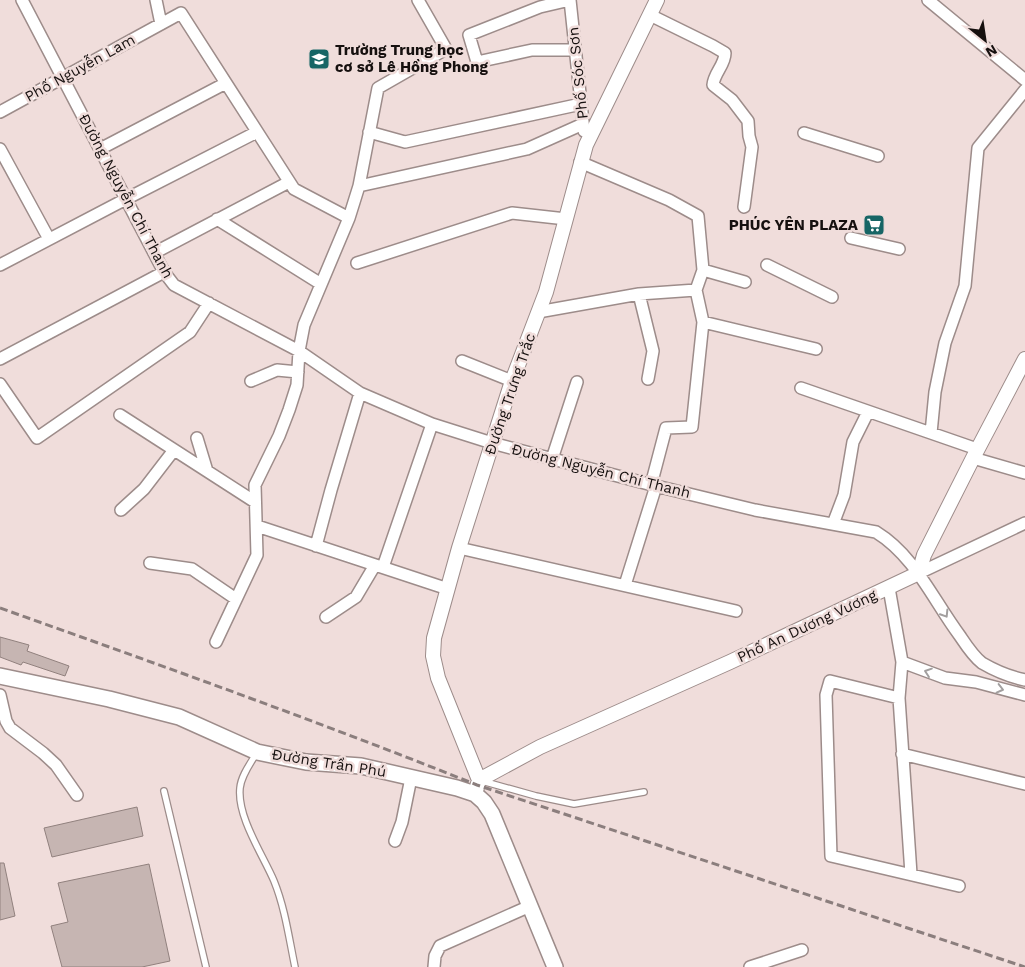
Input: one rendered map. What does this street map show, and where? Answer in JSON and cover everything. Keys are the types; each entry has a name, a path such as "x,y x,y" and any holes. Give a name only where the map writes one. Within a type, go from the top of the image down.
{"main road":[{"name":"Đường Trần Phú","path":"0,676 109,699 179,717 257,752 306,762 361,766 457,788 477,787"},
{"path":"477,787 492,814 555,967"}],"street":[{"name":"Đường Nguyễn Chí Thanh","path":"22,0 164,272 174,285 299,351 360,393 432,424 552,459 755,510 876,532 886,538 919,573 954,629 983,663"},
{"path":"156,0 161,24"},
{"path":"216,642 257,555 255,485 286,419 297,385 299,351 304,325 350,218 360,186 378,88 446,50 418,0"},
{"path":"570,0 540,7 469,35 477,62 532,50 576,50"},
{"name":"Phố Sóc Sơn","path":"570,0 586,145"},
{"name":"Đường Trưng Trắc","path":"477,787 438,678 433,656 434,638 459,548 512,381 546,292 580,162 586,145 657,0"},
{"path":"928,0 1025,80"},
{"name":"Phố Nguyễn Lam","path":"0,112 181,13 226,83"},
{"path":"650,15 725,53 713,85 732,100 748,121 752,147 744,207"},
{"path":"100,149 226,83 294,189 350,218"},
{"path":"931,433 935,392 945,343 966,286 978,148 1025,90"},
{"path":"369,132 405,142 581,104"},
{"path":"360,186 527,149 583,124"},
{"path":"0,265 258,132"},
{"path":"804,132 878,156"},
{"path":"0,149 49,239"},
{"path":"580,162 669,200 698,216 703,270 696,290 703,322 692,428 666,428 654,485 625,585"},
{"path":"154,253 289,182"},
{"path":"357,263 512,213 566,219"},
{"path":"217,219 321,284"},
{"path":"851,238 899,250"},
{"path":"767,265 832,297"},
{"path":"703,270 745,282"},
{"path":"0,359 164,272"},
{"path":"538,312 639,294 696,290"},
{"path":"639,294 653,351 648,380"},
{"path":"0,384 38,438 190,332 209,303"},
{"path":"703,322 816,350"},
{"path":"919,573 924,556 975,453 1025,359"},
{"path":"462,362 512,381"},
{"path":"251,381 277,370 298,372"},
{"path":"552,459 577,382"},
{"path":"801,388 931,433 1025,473"},
{"path":"316,546 360,393"},
{"path":"833,524 844,494 853,442 868,412"},
{"path":"120,415 255,502"},
{"path":"326,617 356,597 379,566 432,424"},
{"path":"197,438 207,471"},
{"path":"121,510 144,489 174,450"},
{"path":"919,573 1025,522"},
{"path":"256,526 448,589"},
{"path":"459,548 736,611"},
{"path":"150,563 192,569 236,599"},
{"name":"Phố An Dương Vương","path":"477,787 540,747 730,662 919,573"},
{"path":"889,588 902,662 899,698 911,874"},
{"path":"902,662 945,678 976,682 1025,695"},
{"path":"976,682 983,663 1016,678 1025,680"},
{"path":"899,698 830,681 826,696 831,856 959,886"},
{"path":"0,695 6,721 10,728 56,765 77,795"},
{"path":"902,754 1025,784"},
{"path":"395,841 402,822 411,778"},
{"path":"434,967 434,956 440,946 530,906"},
{"path":"750,967 802,950"}],"lane":[{"path":"257,752 243,776 240,788 240,802 253,838 274,881 282,906 294,967"},
{"path":"477,787 574,804 644,792"},
{"path":"164,791 206,967"}],"building":[{"path":"0,637 29,645 27,651 69,666 65,676 23,662 21,665 0,657"},
{"path":"137,807 143,836 52,857 44,828"},
{"path":"0,863 4,863 15,916 0,920"},
{"path":"149,864 170,961 142,967 62,967 51,926 68,922 58,883"}],"railway":[{"path":"0,608 299,716 477,785 1025,967"}],"place":[{"name":"Trường Trung học cơ sở Lê Hồng Phong","path":"319,59"},
{"name":"PHÚC YÊN PLAZA","path":"874,225"}]}
